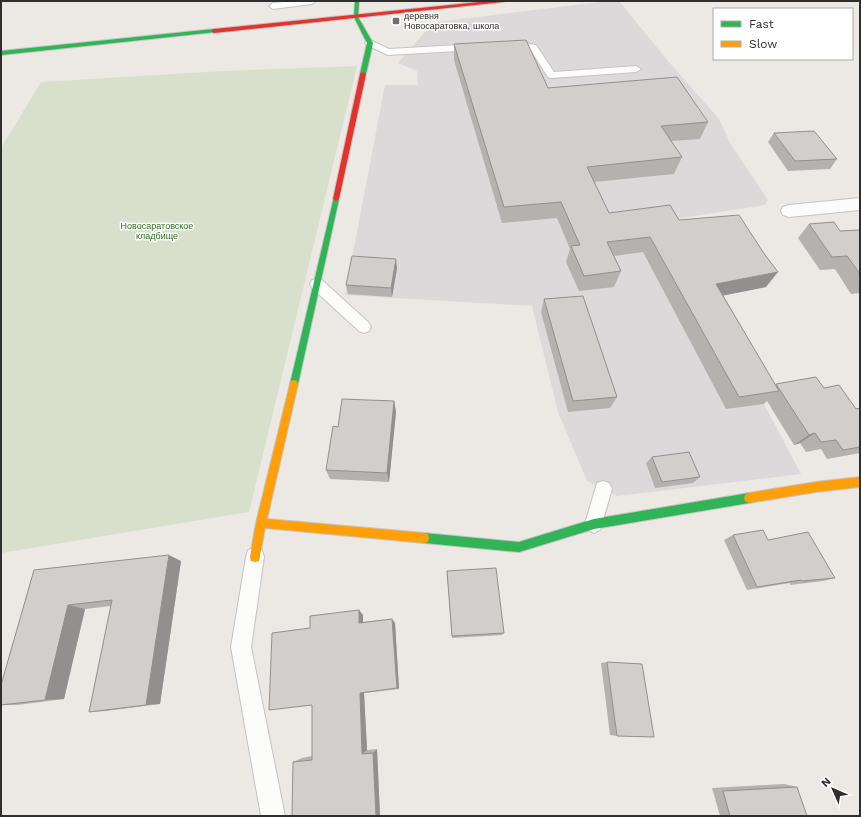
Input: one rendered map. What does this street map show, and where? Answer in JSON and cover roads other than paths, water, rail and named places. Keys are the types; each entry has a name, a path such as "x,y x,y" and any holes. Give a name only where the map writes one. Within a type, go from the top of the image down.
{"street":[{"path":"255,557 261,523 317,284 370,43 356,17 357,1"},
{"path":"1,53 503,1"},
{"path":"789,211 860,204"},
{"path":"261,523 518,547 594,524 816,487 860,482"}],"lane":[{"path":"273,6 312,1"},
{"path":"370,43 388,52 520,44 533,48 551,75 636,69"},
{"path":"317,284 364,327"},
{"path":"594,524 603,488"},
{"path":"255,557 241,648 273,816"}],"place":[{"name":"деревня Новосаратовка, школа","path":"396,21"}],"park label":[{"name":"Новосаратовское кладбище","path":"157,232"}]}
